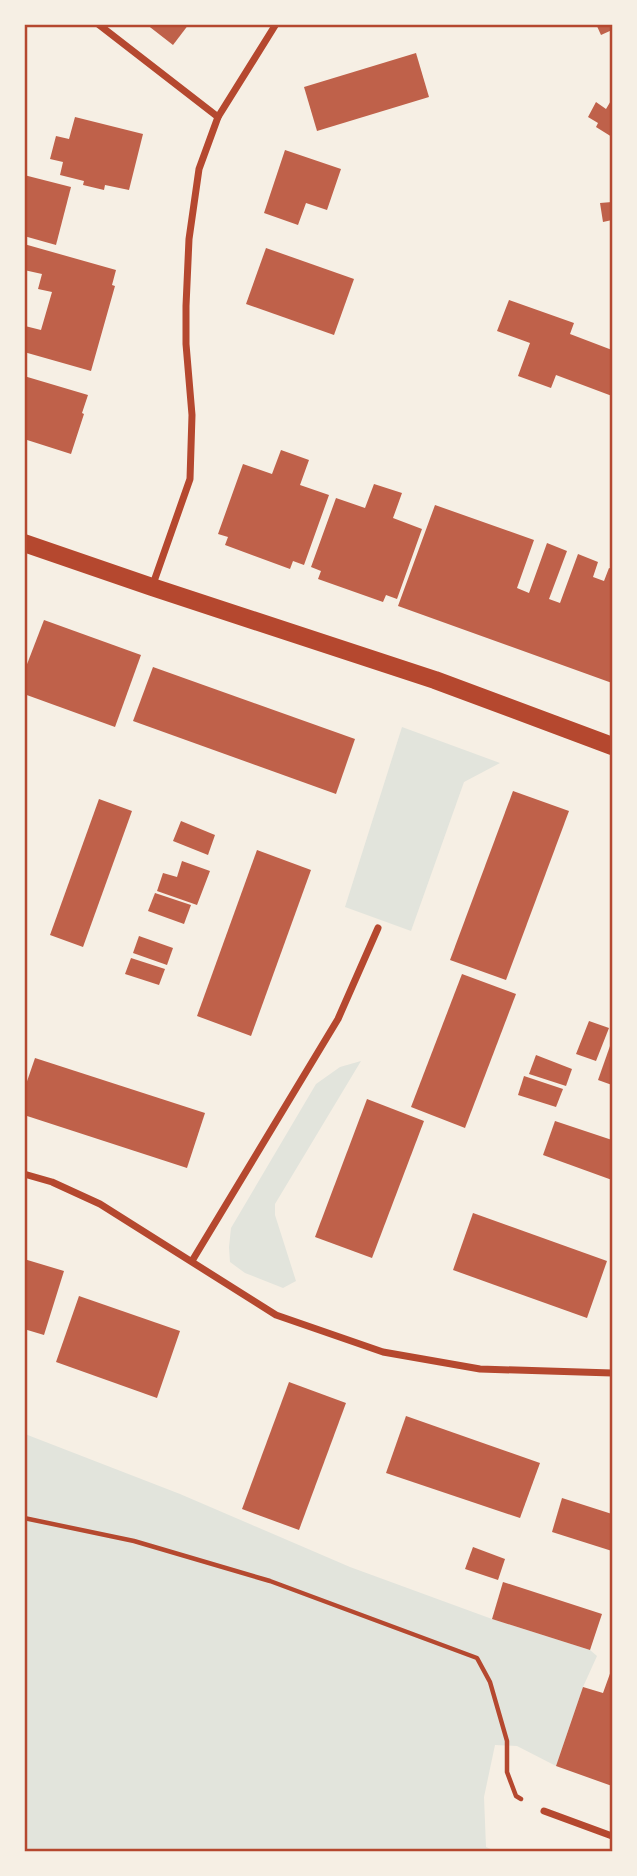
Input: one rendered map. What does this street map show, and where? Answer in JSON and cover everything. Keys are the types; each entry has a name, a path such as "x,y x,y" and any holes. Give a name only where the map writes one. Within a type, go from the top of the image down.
{"main road":[{"path":"24,543 435,680 612,746"}],"street":[{"path":"98,24 218,117"},
{"path":"152,587 190,479 192,415 186,344 189,239 199,169 218,117 276,24"},
{"path":"192,1261 338,1019 378,928"},
{"path":"24,1174 52,1182 100,1204 276,1315 383,1352 480,1369 612,1373"},
{"path":"544,1811 612,1836"}],"path":[{"path":"24,1518 134,1541 270,1581 477,1658 490,1682 507,1741 507,1772 516,1796 544,1811"}],"shaded area":[{"path":"402,727 500,763 464,782 411,931 345,907"},
{"path":"361,1061 275,1204 275,1215 296,1281 283,1288 245,1273 230,1262 231,1228 316,1084 340,1067"},
{"path":"25,1434 180,1494 350,1567 492,1619 590,1650 597,1656 583,1687 556,1766 517,1746 495,1745 484,1797 486,1847 495,1851 25,1851"}],"building":[{"path":"146,24 189,24 173,45"},
{"path":"596,24 612,24 612,30 601,35"},
{"path":"416,53 429,97 317,131 304,87"},
{"path":"612,99 612,137 596,127 598,123 588,117 596,102 606,109"},
{"path":"75,117 143,134 129,190 105,185 104,190 60,175 63,162 50,159 56,136 69,139"},
{"path":"285,150 341,169 327,210 306,203 298,225 264,213"},
{"path":"24,175 71,187 56,245 24,236"},
{"path":"612,202 612,220 603,222 600,203"},
{"path":"24,244 116,270 112,285 115,286 91,371 24,352 25,326 41,330 52,292 38,289 42,274 24,270"},
{"path":"266,248 354,279 334,335 246,304"},
{"path":"509,300 574,323 570,334 612,350 612,396 556,375 551,388 518,376 530,343 497,331"},
{"path":"24,376 88,395 71,454 24,439"},
{"path":"281,450 309,460 300,485 329,495 304,565 293,561 290,569 225,545 228,537 218,534 243,464 272,474"},
{"path":"374,484 402,493 393,518 422,529 397,599 386,595 383,602 318,579 321,571 311,567 336,498 365,508"},
{"path":"435,505 534,540 517,588 529,593 547,543 567,551 549,599 560,603 578,554 598,562 593,577 604,581 609,568 612,569 612,683 398,606"},
{"path":"44,620 141,655 115,727 24,694 24,672"},
{"path":"153,667 355,739 336,794 133,721"},
{"path":"513,791 569,811 506,980 450,960"},
{"path":"99,799 132,811 83,947 50,935"},
{"path":"181,821 215,835 208,855 173,841"},
{"path":"257,850 311,870 251,1036 197,1016"},
{"path":"182,861 210,871 197,905 157,891 163,873 177,877"},
{"path":"155,893 191,905 184,924 148,911"},
{"path":"139,936 173,948 167,965 133,953"},
{"path":"131,958 165,969 159,985 125,974"},
{"path":"462,974 516,994 465,1128 411,1107"},
{"path":"589,1021 609,1028 596,1061 576,1054"},
{"path":"610,1046 612,1047 612,1085 598,1080"},
{"path":"536,1055 572,1069 566,1086 529,1074"},
{"path":"35,1058 205,1113 187,1168 24,1115 24,1090"},
{"path":"524,1076 563,1089 556,1107 518,1095"},
{"path":"367,1099 424,1121 372,1258 315,1237"},
{"path":"555,1121 612,1140 612,1180 543,1155"},
{"path":"473,1213 607,1261 587,1318 453,1270"},
{"path":"24,1259 64,1271 44,1335 24,1329"},
{"path":"79,1296 180,1331 157,1398 56,1362"},
{"path":"289,1382 346,1403 299,1530 242,1509"},
{"path":"406,1416 540,1463 520,1518 386,1473"},
{"path":"562,1498 612,1514 612,1551 552,1532"},
{"path":"473,1547 505,1559 498,1580 465,1569"},
{"path":"503,1582 602,1614 590,1650 492,1619"},
{"path":"612,1668 612,1786 556,1766 583,1687 603,1693"}]}
